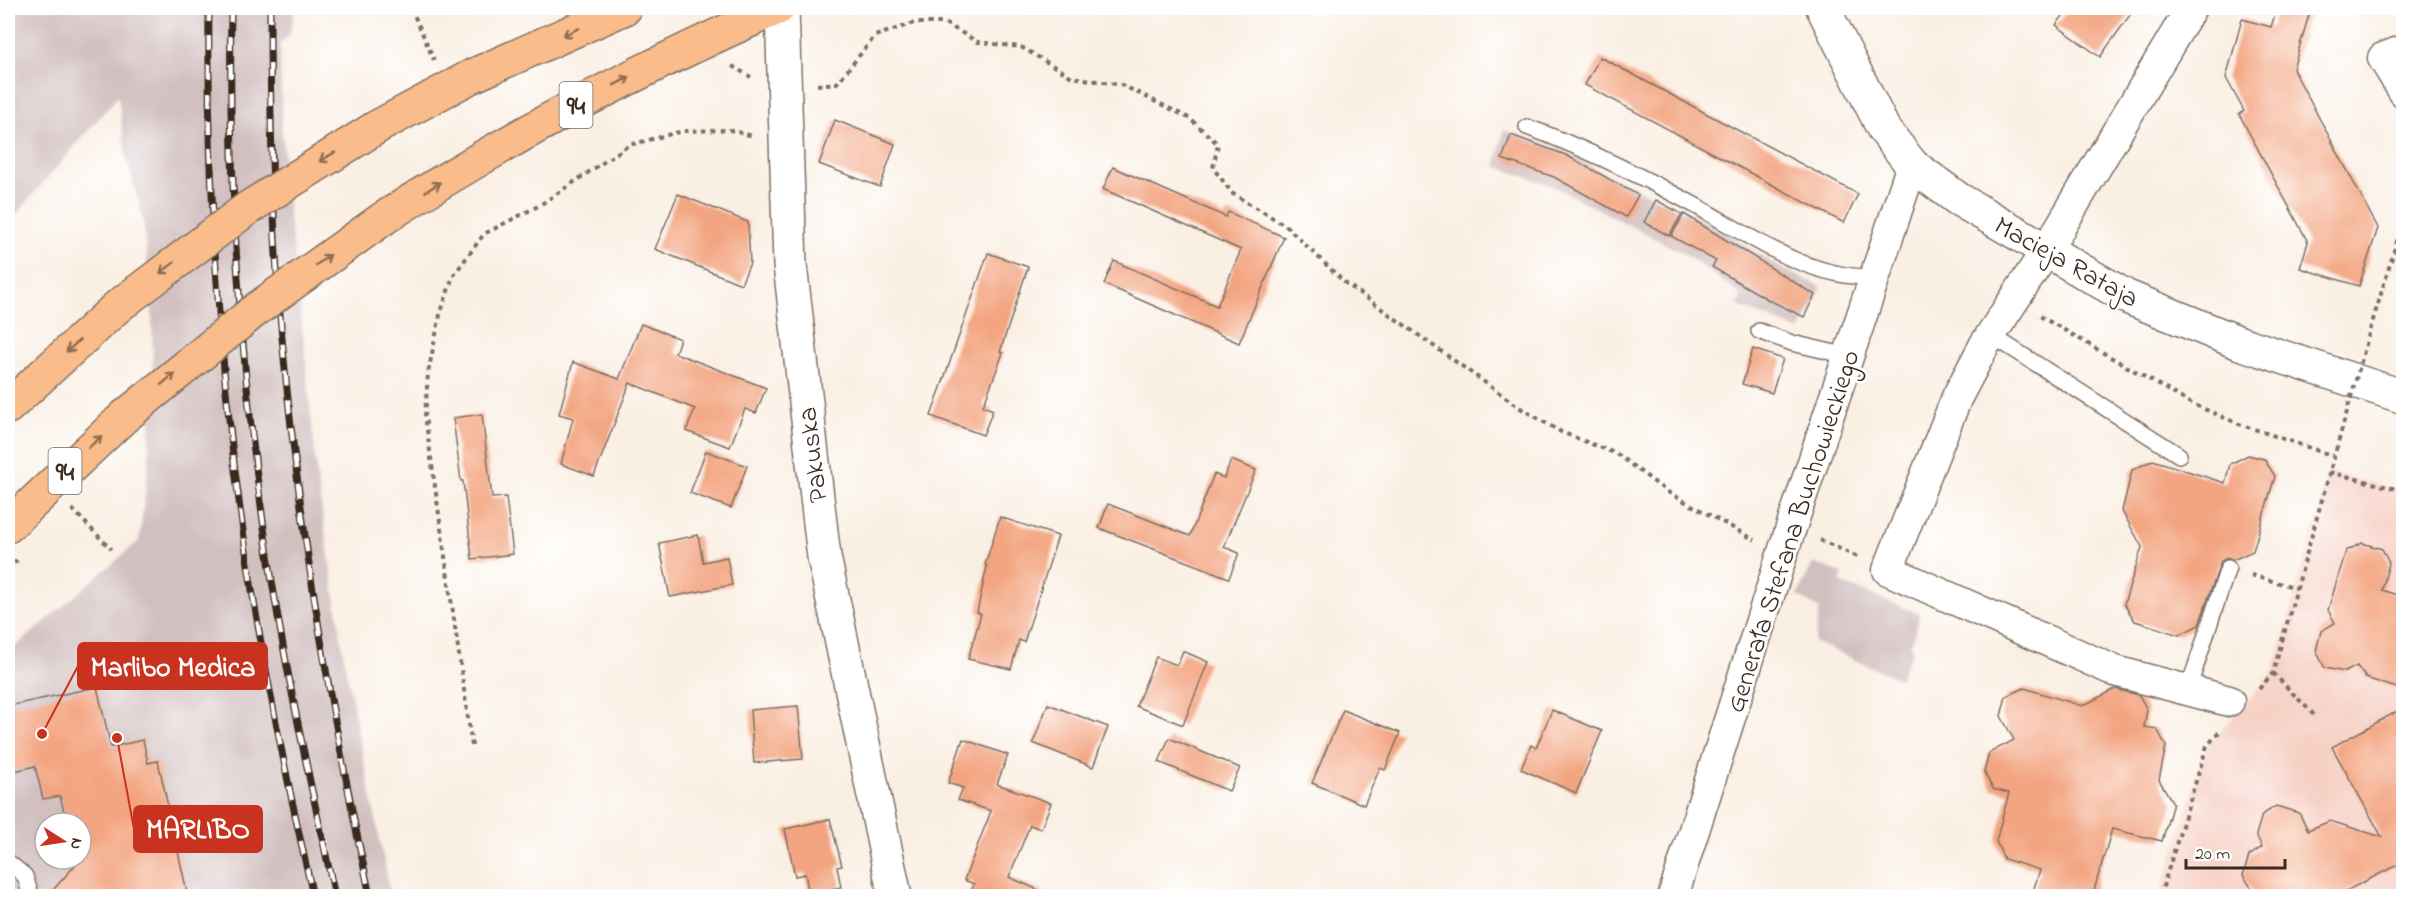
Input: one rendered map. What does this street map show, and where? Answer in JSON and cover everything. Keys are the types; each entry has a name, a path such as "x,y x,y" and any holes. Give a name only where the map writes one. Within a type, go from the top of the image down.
{"main road":[{"path":"8,407 117,307 248,208 377,127 472,76 624,8"},
{"name":"94","path":"8,526 124,417 258,308 384,218 547,120 699,42 780,8"}],"street":[{"name":"Pakuska","path":"780,8 790,265 824,557 895,897"},
{"name":"Macieja Rataja","path":"1823,8 1883,128 1912,165 1958,199 2127,297 2230,339 2403,397"},
{"path":"2191,8 2046,252 1991,335 1957,397 1888,570 2115,671 2188,690 2240,699"},
{"path":"2403,50 2383,58 2403,92"},
{"name":"Generała Stefana Buchowieckiego","path":"1674,897 1782,555 1806,527 1848,356 1912,165"}],"lane":[{"path":"1527,127 1560,139 1651,183 1811,268 1852,278 1875,277"},
{"path":"1759,331 1792,343 1848,356"},
{"path":"1991,335 2179,455"},
{"path":"2188,690 2228,568"},
{"path":"8,862 25,876 30,897"}],"path":[{"path":"411,8 438,68"},
{"path":"810,86 837,83 874,36 914,23 945,23 978,42 1021,47 1072,77 1122,85 1189,118 1218,144 1213,168 1233,194 1285,225 1344,282 1522,409 1561,432 1617,454 1666,491 1782,555"},
{"path":"472,746 425,416 430,361 440,315 453,276 484,234 540,205 629,145 683,131 730,130 786,144"},
{"path":"2240,699 2273,673 2403,218"},
{"path":"2016,297 2028,309 2188,402 2239,424 2334,456"},
{"path":"2329,472 2403,491"},
{"path":"71,508 111,549"},
{"path":"1806,527 1822,541 1888,570"},
{"path":"1806,527 1822,541"},
{"path":"2228,568 2297,588"},
{"path":"2273,673 2316,717"},
{"path":"2160,897 2207,746 2222,730"}],"shaded area":[{"path":"8,8 295,8 290,34 280,44 282,130 289,218 297,272 317,476 346,670 391,896 8,896 8,653 139,541 148,470 153,375 152,311 143,219 126,157 118,96 8,224"},
{"path":"1504,130 1566,152 1609,176 1703,220 1781,268 1822,287 1800,331 1738,306 1741,295 1685,254 1553,186 1495,166"},
{"path":"2329,472 2403,491 2403,896 2160,896 2207,746 2273,673"},
{"path":"1813,563 1842,573 1841,583 1920,614 1910,647 1913,651 1899,679 1814,642 1820,609 1797,596"}],"building":[{"path":"2069,8 2135,8 2100,57 2056,25"},
{"path":"2277,8 2311,8 2293,69 2378,228 2359,286 2300,268 2308,242 2239,114 2244,111 2226,78 2242,19 2271,27"},
{"path":"1600,57 1858,194 1844,223 1585,85"},
{"path":"835,120 895,144 880,187 819,164"},
{"path":"1511,135 1566,155 1638,195 1626,217 1554,177 1502,159"},
{"path":"1113,167 1226,217 1228,212 1284,237 1239,343 1104,284 1114,261 1217,306 1241,250 1103,189"},
{"path":"678,194 748,222 750,263 741,284 655,249"},
{"path":"1656,200 1682,214 1669,236 1644,222"},
{"path":"1684,214 1815,295 1804,317 1712,267 1716,261 1671,236"},
{"path":"988,253 1028,267 1000,352 1003,353 983,406 993,410 983,435 931,416"},
{"path":"641,324 680,339 675,353 766,388 756,413 745,409 730,447 686,431 695,409 630,383 594,476 561,464 573,418 559,414 573,362 619,379"},
{"path":"1753,349 1783,359 1772,393 1742,384"},
{"path":"482,414 492,498 506,497 513,554 472,559 453,418"},
{"path":"706,451 747,466 731,508 690,493"},
{"path":"2248,455 2264,459 2275,476 2253,551 2233,560 2227,558 2221,561 2199,625 2179,635 2135,621 2124,604 2142,547 2122,511 2132,470 2153,460 2225,483 2230,464"},
{"path":"1231,460 1256,470 1224,547 1239,553 1229,578 1099,528 1108,504 1190,536 1214,474 1224,478"},
{"path":"1000,517 1058,536 1024,642 1019,640 1011,669 968,659 981,614 977,612 987,566 985,565"},
{"path":"698,535 703,562 727,557 732,585 670,597 659,543"},
{"path":"2362,543 2382,549 2389,563 2382,590 2403,597 2403,690 2366,678 2357,666 2345,672 2325,668 2316,651 2321,631 2335,623 2328,610 2346,551"},
{"path":"1183,651 1208,662 1183,725 1136,706 1156,657 1177,665"},
{"path":"97,687 111,747 143,740 148,763 158,761 188,897 47,897 70,871 93,871 93,811 64,811 60,796 43,799 35,766 11,772 8,755 8,706"},
{"path":"2024,688 2082,706 2115,689 2139,695 2147,710 2144,727 2157,729 2166,746 2159,780 2173,803 2162,841 2112,829 2092,897 2031,897 2040,870 2004,859 1996,841 2009,793 1993,789 1984,772 1989,753 2014,740 2001,716 2006,696"},
{"path":"1048,704 1108,727 1093,767 1033,743"},
{"path":"798,706 803,759 754,763 750,710"},
{"path":"2403,708 2403,877 2397,865 2334,897 2257,897 2243,875 2249,856 2262,847 2256,835 2262,815 2276,806 2299,813 2308,830 2330,821 2382,837 2332,747"},
{"path":"1343,710 1400,733 1385,770 1380,768 1364,805 1312,783"},
{"path":"1552,710 1602,731 1576,793 1521,769 1531,745 1536,748"},
{"path":"1169,738 1240,768 1229,791 1159,762"},
{"path":"963,739 1008,755 997,784 1051,803 1041,829 1030,825 1009,877 1054,897 969,897 974,884 964,880 991,811 958,800 963,788 948,783"},
{"path":"830,819 842,866 837,867 841,887 809,894 805,874 795,876 785,829"}],"railway":[{"path":"209,8 214,227 224,373 232,445 241,518 265,667 313,896"},
{"path":"231,8 235,223 239,295 253,439 272,581 286,660 335,896"},
{"path":"270,8 274,214 289,408 317,618 355,827 370,896"}],"place":[{"name":"Marlibo Medica","path":"42,734"},
{"name":"MARLIBO","path":"117,738"}]}
